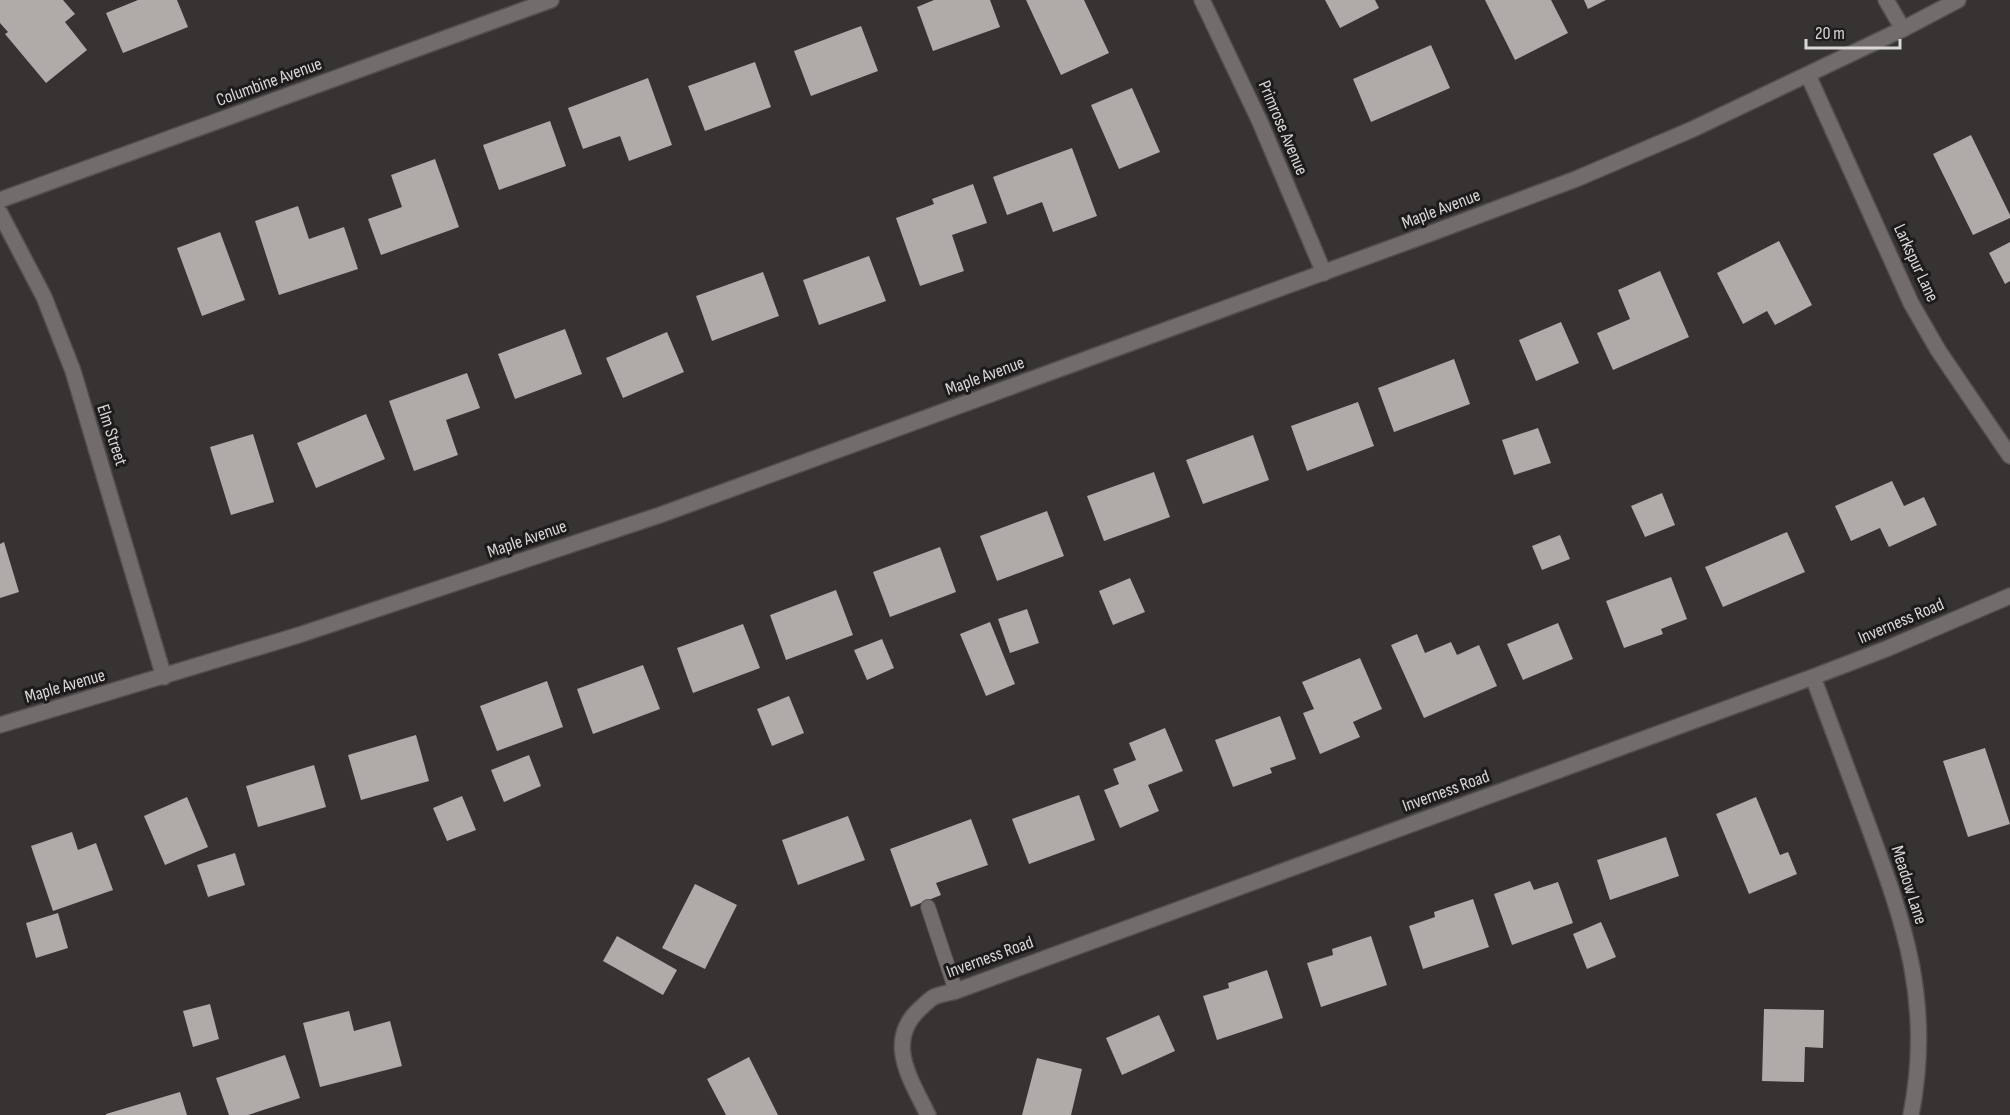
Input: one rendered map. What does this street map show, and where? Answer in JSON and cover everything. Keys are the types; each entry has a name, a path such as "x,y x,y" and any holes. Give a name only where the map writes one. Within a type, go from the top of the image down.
{"street":[{"name":"Columbine Avenue","path":"0,200 551,0"},
{"name":"Primrose Avenue","path":"1202,0 1260,122 1324,273"},
{"path":"1886,0 1903,29"},
{"name":"Maple Avenue","path":"0,725 321,628 660,515 1324,273 1576,178 1694,129 1903,29 1958,0"},
{"name":"Larkspur Lane","path":"1808,75 1911,303 1926,331 2010,456"},
{"name":"Elm Street","path":"0,213 44,297 73,371 164,677"},
{"name":"Inverness Road","path":"928,1115 906,1066 902,1047 904,1029 914,1013 934,997 956,991 1813,677 1886,649 2010,596"},
{"name":"Meadow Lane","path":"1813,677 1891,889 1906,938 1914,975 1920,1033 1919,1068 1911,1115"}],"lane":[{"path":"928,907 956,991"}],"building":[{"path":"0,0 63,0 75,14 65,22 87,50 46,83 5,34 8,32 0,23"},
{"path":"138,0 177,0 188,27 123,53 106,13"},
{"path":"934,0 990,0 1000,27 933,51 917,7"},
{"path":"1026,0 1084,0 1109,53 1061,75"},
{"path":"1325,0 1375,0 1379,8 1340,28"},
{"path":"1485,0 1551,0 1568,33 1515,60"},
{"path":"1584,0 1606,0 1588,9"},
{"path":"861,26 878,71 811,96 794,51"},
{"path":"1431,45 1450,88 1371,122 1353,79"},
{"path":"755,62 771,107 705,131 688,86"},
{"path":"648,78 672,145 629,161 620,136 583,149 568,108"},
{"path":"1132,88 1160,152 1119,169 1091,105"},
{"path":"550,121 566,166 499,190 483,145"},
{"path":"1971,135 2010,215 2010,218 1973,235 1933,154"},
{"path":"1072,148 1097,216 1053,232 1042,202 1007,215 993,177"},
{"path":"435,159 459,227 381,255 368,219 402,207 391,175"},
{"path":"973,184 987,223 952,235 964,271 920,286 896,218 934,204 932,199"},
{"path":"298,206 309,239 344,227 358,269 279,295 255,221"},
{"path":"220,232 245,300 202,316 177,248"},
{"path":"1779,241 1812,305 1775,325 1767,311 1743,324 1717,273"},
{"path":"2010,242 2010,281 2005,284 1989,253"},
{"path":"869,256 886,301 819,325 803,280"},
{"path":"1660,271 1689,337 1613,370 1597,333 1630,319 1618,290"},
{"path":"763,272 779,316 712,341 696,296"},
{"path":"1561,322 1579,363 1536,381 1519,340"},
{"path":"565,329 582,374 515,399 498,354"},
{"path":"667,332 684,372 623,398 606,358"},
{"path":"1454,359 1470,404 1394,432 1378,388"},
{"path":"467,373 480,408 446,420 458,455 414,471 389,401"},
{"path":"1358,402 1374,446 1307,471 1291,426"},
{"path":"366,414 385,459 316,488 297,443"},
{"path":"1538,428 1551,463 1514,475 1502,440"},
{"path":"253,434 274,502 231,515 210,447"},
{"path":"1253,435 1269,480 1203,504 1186,460"},
{"path":"1154,472 1170,517 1104,541 1087,496"},
{"path":"1892,481 1904,506 1924,497 1937,525 1889,547 1880,528 1851,541 1835,506"},
{"path":"1662,493 1675,525 1645,537 1631,506"},
{"path":"1047,511 1064,556 997,581 980,536"},
{"path":"1787,532 1805,572 1723,607 1705,567"},
{"path":"1560,535 1570,559 1542,570 1532,546"},
{"path":"4,542 19,592 0,598 0,544"},
{"path":"940,547 956,592 890,617 873,572"},
{"path":"1671,577 1687,619 1661,629 1663,634 1624,648 1606,601"},
{"path":"1130,578 1145,612 1113,625 1099,591"},
{"path":"836,590 853,635 786,660 770,615"},
{"path":"1027,609 1039,643 1010,653 998,619"},
{"path":"990,622 1015,684 986,696 960,634"},
{"path":"1558,623 1573,659 1523,680 1507,644"},
{"path":"743,624 760,668 693,693 677,648"},
{"path":"1417,634 1425,653 1451,642 1457,655 1479,645 1497,686 1424,718 1391,645"},
{"path":"882,639 894,668 867,680 854,650"},
{"path":"1360,658 1382,709 1353,722 1360,737 1320,754 1303,713 1314,709 1302,682"},
{"path":"643,665 660,709 593,734 577,689"},
{"path":"547,681 563,727 497,751 480,706"},
{"path":"789,696 804,733 772,746 757,709"},
{"path":"1280,716 1296,759 1270,768 1272,773 1233,787 1215,740"},
{"path":"1165,728 1183,771 1148,785 1159,811 1120,828 1104,790 1119,784 1113,769 1136,760 1129,743"},
{"path":"416,735 429,781 361,800 348,755"},
{"path":"1985,748 2010,824 1968,837 1943,761"},
{"path":"529,755 541,786 504,802 491,770"},
{"path":"314,765 326,807 258,827 246,786"},
{"path":"1079,795 1095,840 1029,864 1012,819"},
{"path":"462,796 476,830 447,841 433,808"},
{"path":"187,797 208,847 165,865 144,816"},
{"path":"1756,797 1780,855 1788,852 1797,874 1749,894 1716,814"},
{"path":"848,816 865,860 798,885 782,840"},
{"path":"971,819 988,865 936,883 941,895 911,907 890,849"},
{"path":"72,832 78,850 96,843 113,890 53,911 31,846"},
{"path":"1666,837 1679,876 1610,900 1597,860"},
{"path":"235,853 245,885 208,897 197,865"},
{"path":"1530,881 1534,890 1558,882 1573,923 1512,945 1494,894"},
{"path":"695,884 737,905 705,969 662,948"},
{"path":"1473,899 1489,947 1423,969 1409,926 1435,917 1434,912"},
{"path":"58,913 68,948 36,958 26,923"},
{"path":"1601,922 1616,957 1587,969 1573,934"},
{"path":"617,936 677,970 663,995 603,961"},
{"path":"1371,936 1387,985 1321,1007 1307,963 1333,955 1332,949"},
{"path":"1267,970 1283,1018 1217,1040 1203,996 1229,988 1228,983"},
{"path":"210,1004 219,1039 193,1047 183,1011"},
{"path":"1764,1009 1824,1010 1823,1048 1805,1047 1804,1082 1762,1081"},
{"path":"349,1011 354,1031 390,1021 402,1066 320,1087 303,1023"},
{"path":"1159,1015 1175,1051 1122,1075 1106,1038"},
{"path":"285,1055 300,1098 248,1115 229,1115 216,1078"},
{"path":"749,1057 778,1115 726,1115 707,1079"},
{"path":"1037,1058 1082,1069 1071,1115 1022,1115"},
{"path":"180,1092 187,1115 106,1115 106,1114"}]}
